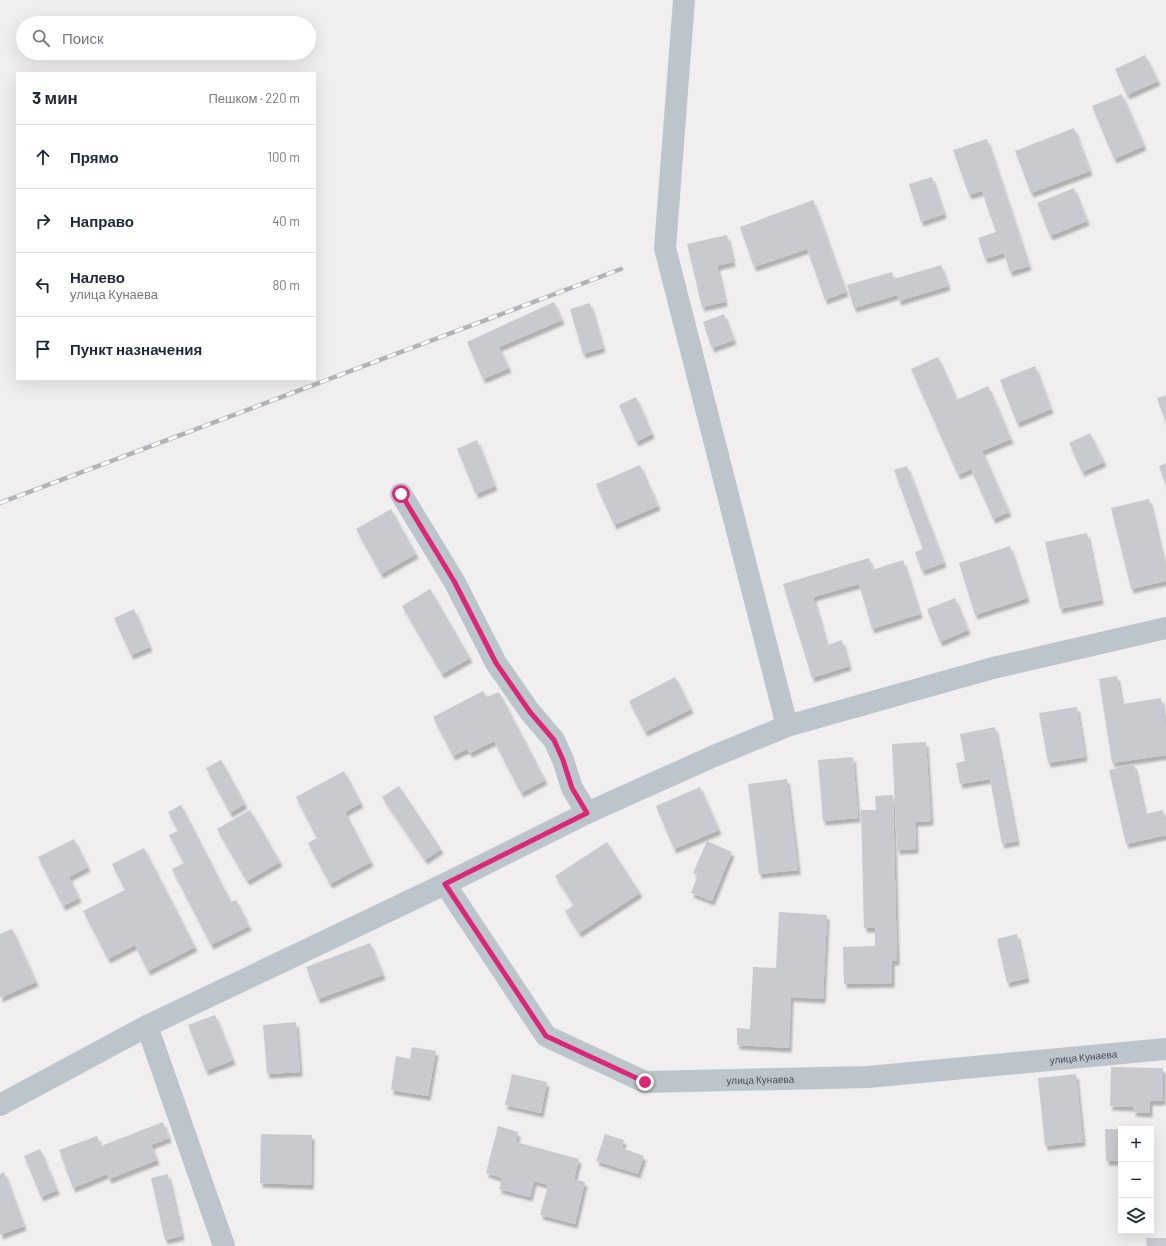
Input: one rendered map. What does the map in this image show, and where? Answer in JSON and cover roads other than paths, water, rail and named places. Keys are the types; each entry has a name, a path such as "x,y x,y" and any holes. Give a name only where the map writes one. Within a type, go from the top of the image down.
{"street":[{"path":"684,0 664,248 787,726"},
{"path":"401,494 454,581 496,663 530,712 554,740 563,760 572,788 587,813"},
{"path":"0,1105 147,1026 445,884 587,813 714,756 787,726 993,668 1166,628"},
{"name":"улица Кунаева","path":"445,884 546,1036 645,1082 868,1077 1166,1049"},
{"path":"147,1026 224,1246"}],"railway":[{"path":"0,503 621,269"}]}
